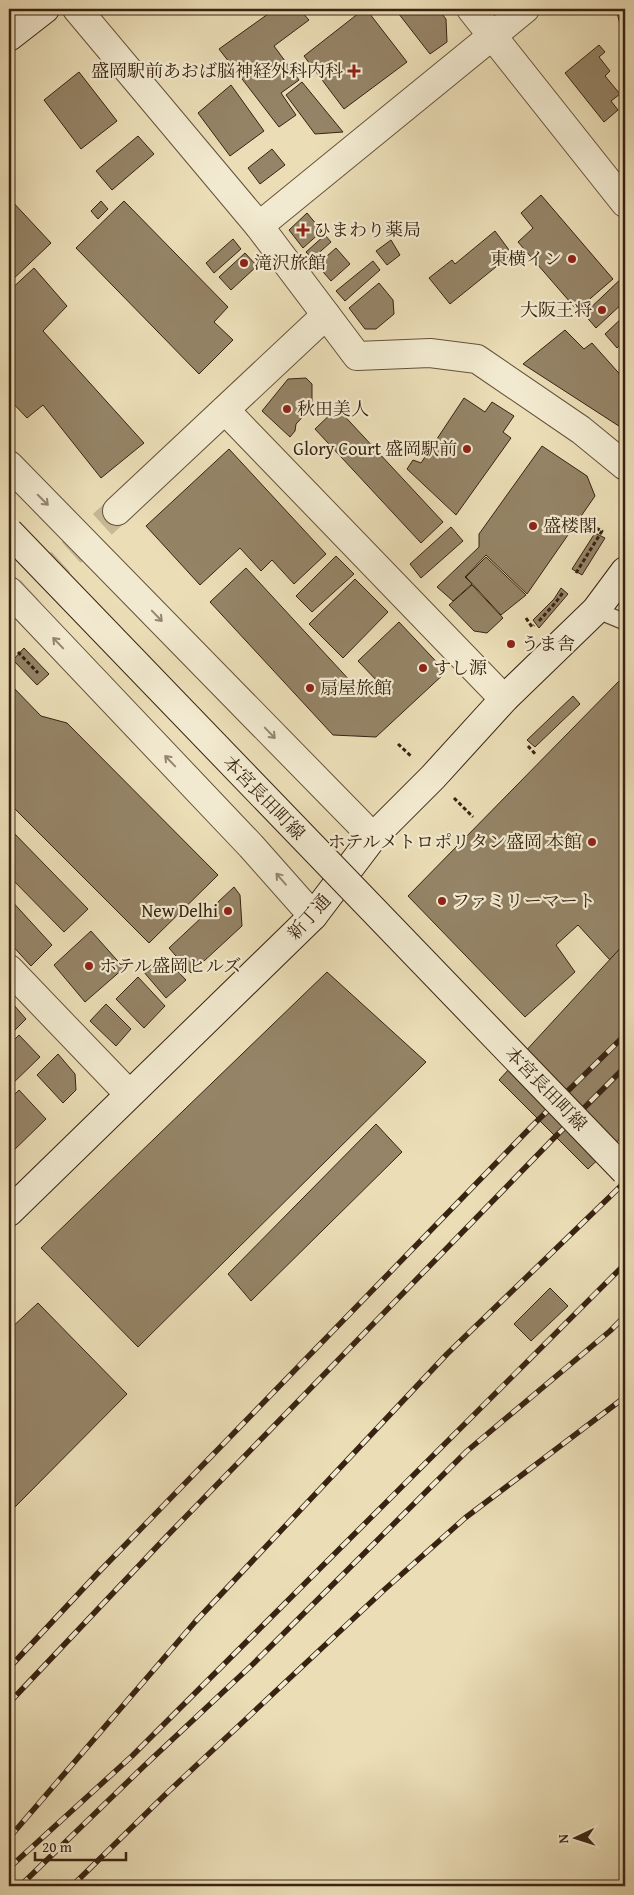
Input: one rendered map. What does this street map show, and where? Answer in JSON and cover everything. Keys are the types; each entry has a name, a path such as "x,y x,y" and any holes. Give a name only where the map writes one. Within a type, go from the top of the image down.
{"street":[{"path":"9,37 45,9"},
{"path":"77,9 259,226 357,356 430,353 476,359 581,430 625,466"},
{"path":"471,9 625,203"},
{"path":"259,226 525,9"},
{"path":"117,511 326,314"},
{"path":"225,410 504,698"},
{"path":"9,466 373,837"},
{"name":"本宮長田町線","path":"9,532 625,1171"},
{"name":"新丁通","path":"9,1212 313,916 373,837 433,777 504,698 596,610 625,571"},
{"path":"9,591 252,846 313,916"},
{"path":"9,969 129,1094"}],"lane":[{"path":"596,610 625,622"}],"path":[{"path":"576,573 602,531 594,527"},
{"path":"526,618 532,627 556,602 564,590"},
{"path":"18,652 38,673"},
{"path":"528,746 536,755"}],"building":[{"path":"275,9 299,9 309,20 274,46 299,80 281,93 296,115 279,127 219,49"},
{"path":"366,9 407,62 344,109 304,56"},
{"path":"395,9 438,9 446,19 447,42 430,54"},
{"path":"616,9 625,9 625,43"},
{"path":"599,45 605,52 599,57 610,71 605,76 620,94 611,101 618,110 604,122 565,73"},
{"path":"79,72 117,121 81,149 44,100"},
{"path":"302,82 343,132 315,134 286,95"},
{"path":"231,85 264,131 230,156 198,113"},
{"path":"138,136 154,154 112,190 96,171"},
{"path":"272,149 285,165 260,184 248,168"},
{"path":"541,195 613,279 577,310 518,242 533,228 521,213"},
{"path":"9,198 51,243 9,283"},
{"path":"101,201 108,209 98,219 91,211"},
{"path":"124,201 228,307 214,322 233,340 199,374 76,248"},
{"path":"307,213 322,231 303,248 289,230"},
{"path":"495,231 512,254 450,304 429,278 452,260 455,264"},
{"path":"325,235 331,242 312,259 306,252"},
{"path":"233,239 241,249 214,273 206,263"},
{"path":"391,240 400,255 387,265 376,251"},
{"path":"336,248 350,264 331,281 317,265"},
{"path":"245,253 257,266 231,290 219,277"},
{"path":"373,261 380,270 345,301 336,291"},
{"path":"34,268 67,306 43,331 144,443 101,478 43,405 27,418 9,399 9,291"},
{"path":"625,275 625,301 596,328 584,314"},
{"path":"379,283 393,300 394,314 376,329 365,329 349,308"},
{"path":"625,315 625,340 617,348 605,334"},
{"path":"565,330 584,349 592,343 625,380 625,430 523,364"},
{"path":"306,378 312,384 312,407 296,424 295,431 290,437 262,411 288,379"},
{"name":"Glory Court 盛岡駅前","path":"464,398 485,412 492,402 514,416 503,432 511,438 456,515 407,469 413,460 421,463"},
{"path":"337,408 443,522 421,543 315,429"},
{"path":"542,446 587,476 595,496 527,594 486,555 465,577 472,584 453,601 437,587 479,547 479,534"},
{"path":"229,449 326,554 294,584 272,560 261,571 240,548 200,585 146,526"},
{"path":"451,527 463,541 421,578 410,564"},
{"path":"595,533 605,538 582,575 572,569"},
{"path":"336,556 354,574 312,612 296,596"},
{"path":"486,557 526,595 501,615 466,577"},
{"path":"246,568 365,697 380,684 358,661 399,622 446,672 376,737 333,735 210,602"},
{"path":"355,579 388,612 343,658 309,624"},
{"path":"472,585 503,618 487,633 474,631 449,605"},
{"path":"561,588 568,594 539,628 533,620 554,599"},
{"path":"24,648 49,674 37,685 13,660"},
{"path":"624,676 625,943 610,960 578,925 556,945 575,972 525,1017 408,896"},
{"path":"9,683 41,716 67,723 218,875 149,943 9,803"},
{"path":"573,696 580,704 535,747 527,740"},
{"path":"9,828 88,909 64,932 9,876"},
{"path":"234,887 240,895 242,926 191,973 169,948"},
{"path":"9,898 52,945 31,966 9,942"},
{"path":"91,931 124,968 85,1002 54,965"},
{"path":"625,943 625,1134 588,1169 499,1080"},
{"path":"162,955 186,980 166,998 143,971"},
{"path":"327,972 426,1062 138,1347 41,1248"},
{"path":"138,977 165,1006 144,1028 116,999"},
{"path":"13,1004 26,1019 9,1036 9,1008"},
{"path":"106,1004 131,1029 116,1046 90,1021"},
{"path":"19,1035 40,1057 9,1087 9,1045"},
{"path":"58,1054 75,1074 76,1090 63,1103 37,1075"},
{"path":"19,1090 46,1119 10,1154 9,1100"},
{"path":"376,1124 402,1152 251,1301 228,1274"},
{"path":"550,1288 568,1306 531,1341 514,1324"},
{"path":"38,1303 127,1394 9,1513 9,1330"}],"tunnel":[{"path":"9,609 117,511"}],"railway":[{"path":"9,1668 96,1575 533,1125 625,1035"},
{"path":"9,1703 167,1536 625,1067"},
{"path":"9,1838 195,1622 447,1354 625,1182"},
{"path":"9,1868 132,1756 625,1264"},
{"path":"20,1886 253,1664 467,1451 610,1331 625,1316"},
{"path":"72,1886 168,1792 384,1590 465,1518 625,1397"}],"place":[{"name":"盛岡駅前あおば脳神経外科内科","path":"354,71"},
{"name":"ひまわり薬局","path":"303,230"},
{"name":"東横イン","path":"572,259"},
{"name":"滝沢旅館","path":"244,263"},
{"name":"大阪王将","path":"602,310"},
{"name":"秋田美人","path":"287,409"},
{"name":"Glory Court 盛岡駅前","path":"467,449"},
{"name":"盛楼閣","path":"533,526"},
{"name":"うま舎","path":"511,644"},
{"name":"すし源","path":"423,668"},
{"name":"扇屋旅館","path":"310,688"},
{"name":"ホテルメトロポリタン盛岡 本館","path":"592,842"},
{"name":"ファミリーマート","path":"442,901"},
{"name":"New Delhi","path":"228,911"},
{"name":"ホテル盛岡ヒルズ","path":"89,966"}]}
